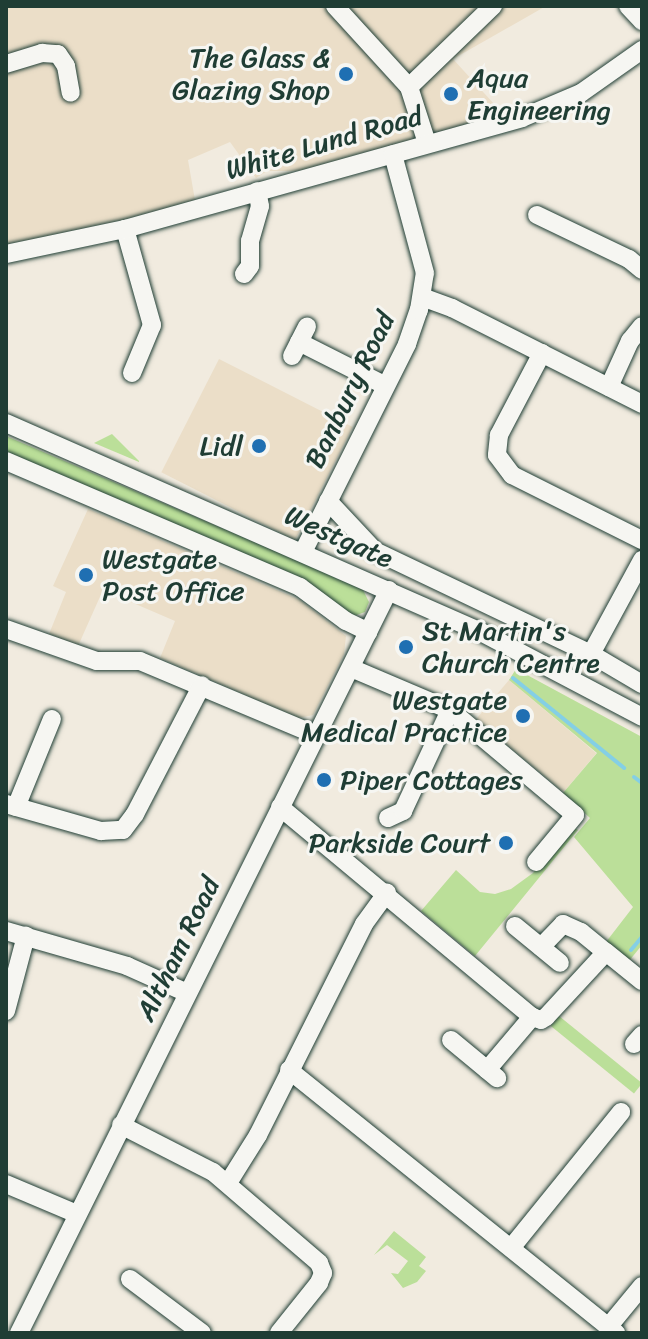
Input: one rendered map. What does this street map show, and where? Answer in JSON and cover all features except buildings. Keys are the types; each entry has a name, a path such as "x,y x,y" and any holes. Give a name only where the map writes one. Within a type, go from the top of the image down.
{"street":[{"path":"335,6 409,87 427,143"},
{"path":"409,87 493,6"},
{"path":"628,6 642,21"},
{"name":"White Lund Road","path":"6,254 125,229 556,106 613,73 642,50"},
{"path":"6,64 42,53 58,54 66,66 71,93"},
{"name":"Banbury Road","path":"303,552 386,386 415,323 422,297 425,273 393,154"},
{"path":"250,271 250,241 260,206 257,191"},
{"path":"537,215 629,259 642,270"},
{"path":"125,229 152,325 132,373"},
{"path":"422,297 452,308 642,404"},
{"path":"609,387 630,341 642,326"},
{"path":"299,342 386,386"},
{"path":"542,353 499,435 497,455 512,475 642,540"},
{"name":"Westgate","path":"6,423 489,636 642,717"},
{"path":"6,461 295,584 346,621 369,632"},
{"path":"328,501 375,551 591,654 642,684"},
{"path":"591,654 642,560"},
{"name":"Altham Road","path":"19,1333 389,590"},
{"path":"6,629 97,661 140,661 316,735"},
{"path":"351,668 450,710 575,815 536,862"},
{"path":"52,719 11,805 101,831 123,830 135,814 202,685"},
{"path":"388,818 403,811 450,710"},
{"path":"280,807 387,892 532,1017 541,1020 546,1017 606,952"},
{"path":"228,1183 258,1135 364,924 387,892"},
{"path":"541,947 563,924 581,932 642,981"},
{"path":"515,926 560,963"},
{"path":"6,931 127,966 187,993"},
{"path":"6,1011 26,936"},
{"path":"451,1040 492,1074 532,1017"},
{"path":"289,1070 612,1330 642,1286"},
{"path":"511,1248 621,1112"},
{"path":"121,1125 206,1168 310,1253 323,1273 314,1291 279,1333"},
{"path":"6,1184 77,1214"},
{"path":"130,1279 202,1333"}],"shaded area":[{"path":"6,6 546,6 453,59 505,116 300,171 267,171 256,178 230,142 188,160 196,206 67,237 6,244"},
{"path":"219,359 353,427 295,540 161,472"},
{"path":"88,509 300,600 346,636 344,654 313,715 298,718 160,658 175,621 103,590 78,646 49,634 66,592 53,586"},
{"path":"509,680 596,753 564,792 476,719"}],"green space":[{"path":"112,434 139,461 139,462 94,443"},
{"path":"6,436 362,588 369,602 365,612 354,616 6,456"},
{"path":"516,669 642,737 642,945 629,961 606,942 633,907 574,837 590,818 563,793 597,753 509,680"},
{"path":"572,826 578,830 475,956 421,911 456,870 480,892 495,894 511,889 533,873"},
{"path":"559,1016 642,1083 634,1093 551,1026"},
{"path":"394,1231 426,1257 419,1266 426,1271 417,1282 403,1288 391,1273 398,1274 408,1261 387,1245 374,1255"}],"waterway":[{"path":"513,678 624,768"},
{"path":"634,777 642,783"},
{"path":"631,950 642,937"}],"place":[{"name":"The Glass & Glazing Shop","path":"346,74"},
{"name":"Aqua Engineering","path":"451,94"},
{"name":"Lidl","path":"259,446"},
{"name":"Westgate Post Office","path":"86,575"},
{"name":"St Martin's Church Centre","path":"406,647"},
{"name":"Westgate Medical Practice","path":"523,716"},
{"name":"Piper Cottages","path":"324,780"},
{"name":"Parkside Court","path":"506,843"}]}
